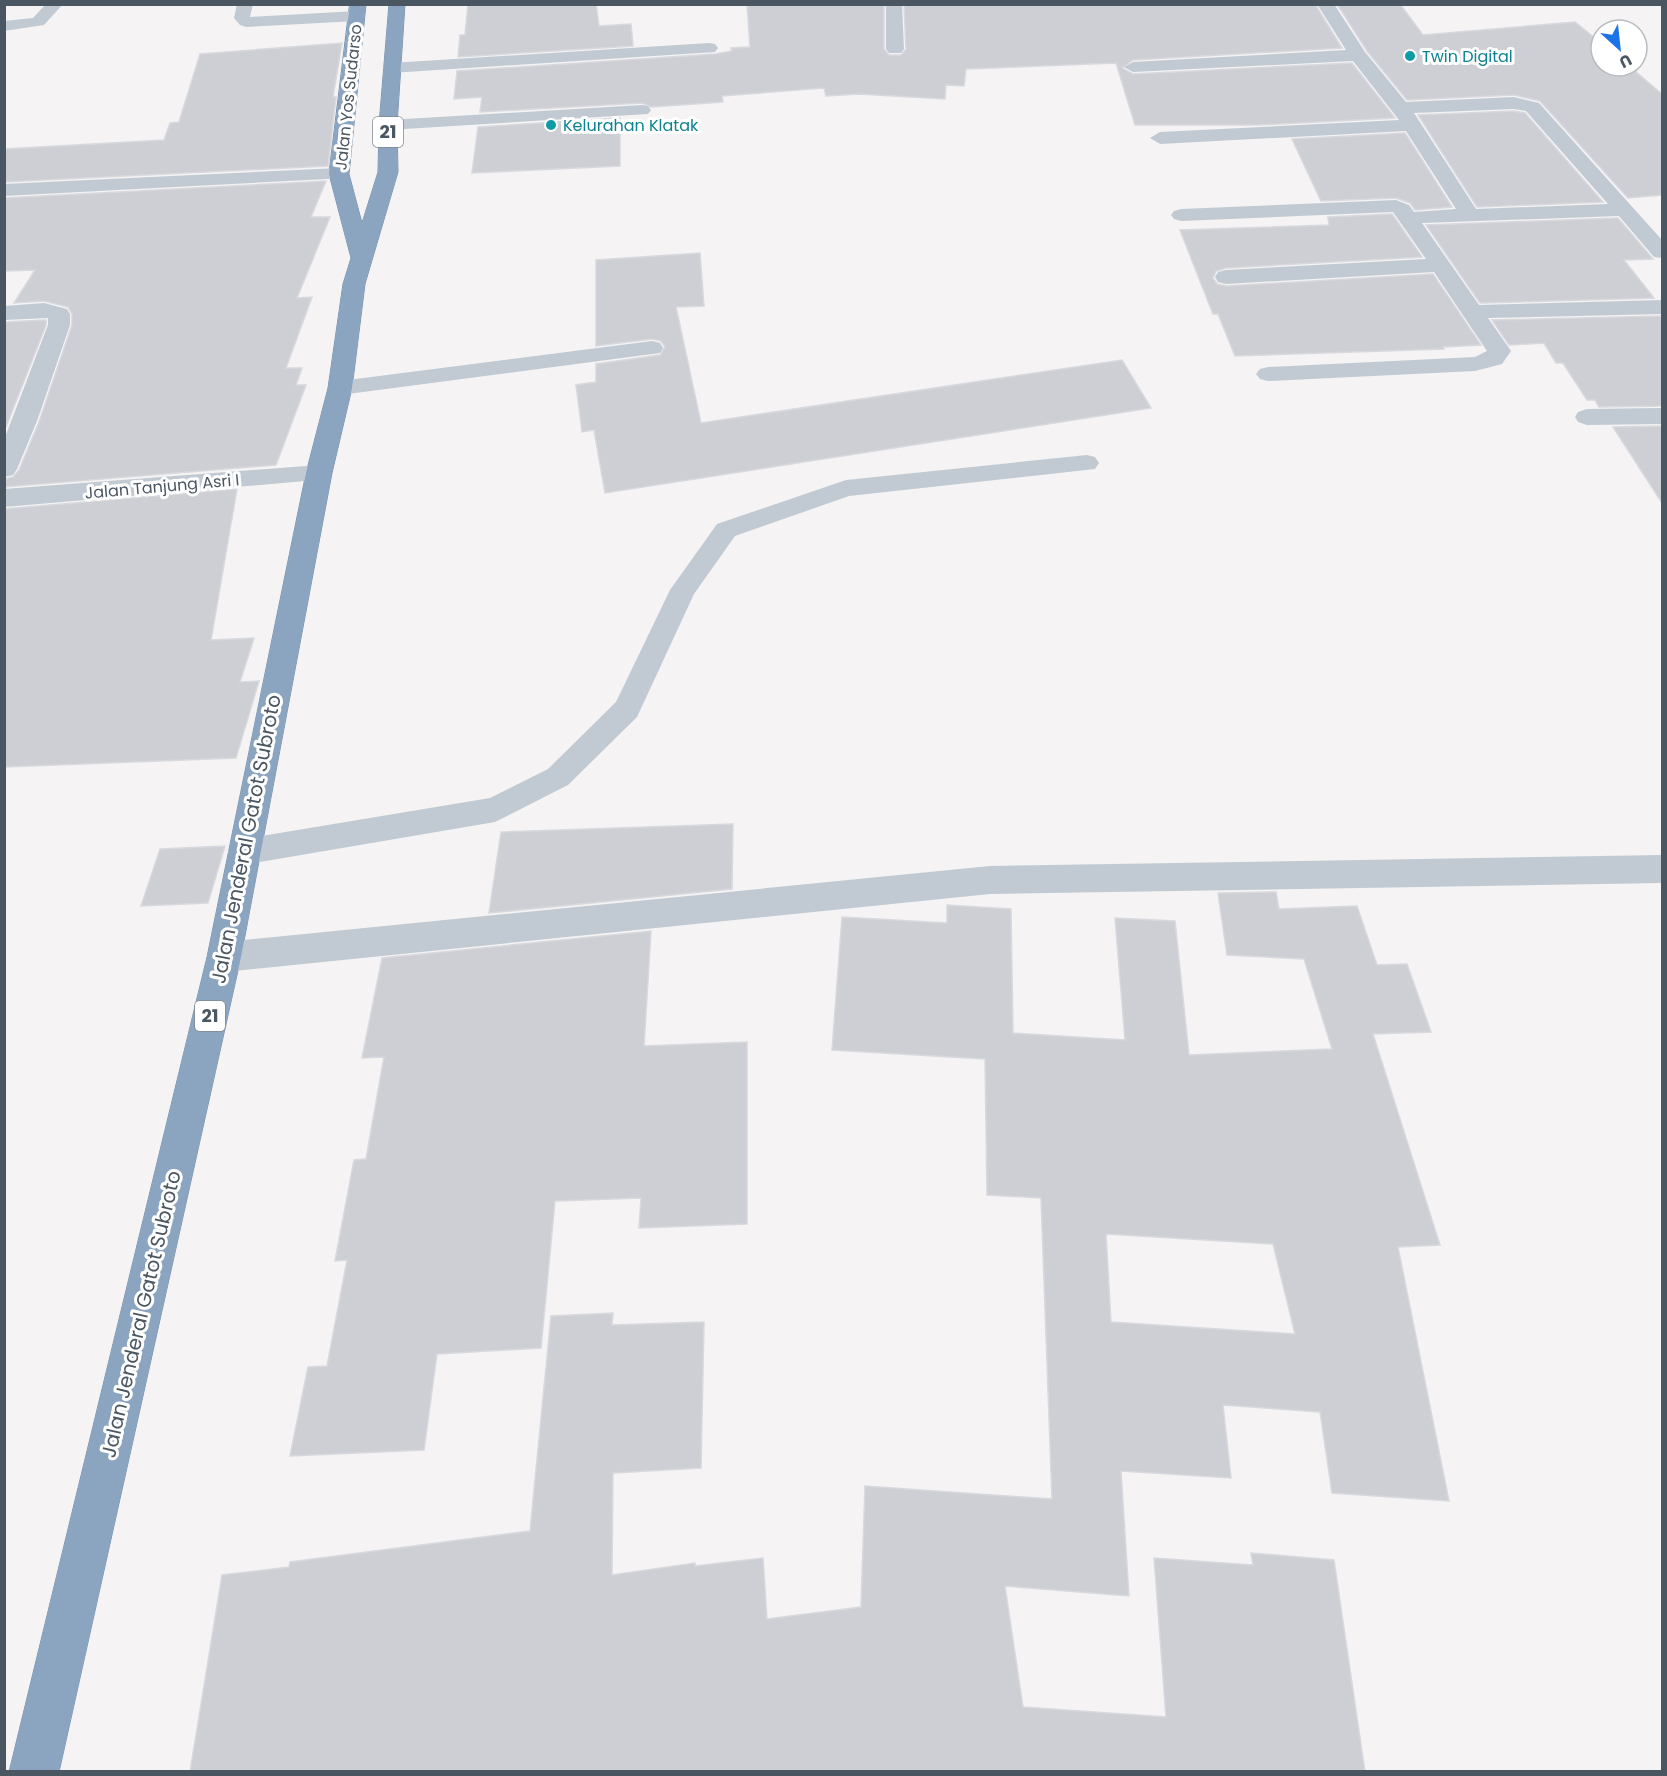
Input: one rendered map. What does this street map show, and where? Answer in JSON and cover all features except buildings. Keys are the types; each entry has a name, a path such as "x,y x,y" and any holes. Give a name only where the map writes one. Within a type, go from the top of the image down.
{"highway":[{"name":"21","path":"360,255 388,172 391,68 397,4"},
{"name":"Jalan Yos Sudarso","path":"358,10 339,174 360,255"},
{"name":"Jalan Jenderal Gatot Subroto","path":"34,1772 224,957 319,473 340,388 346,331 360,255"}],"street":[{"path":"894,4 895,49"},
{"path":"1325,4 1358,55 1406,117 1470,215"},
{"path":"391,68 709,48"},
{"path":"1133,68 1358,55"},
{"path":"1160,138 1406,117 1514,103 1532,106 1662,252"},
{"path":"4,190 339,174"},
{"path":"1181,215 1396,206 1402,209 1499,351 1494,359 1475,364 1268,374"},
{"path":"1408,218 1625,210"},
{"path":"1226,277 1439,265"},
{"path":"1473,312 1662,307"},
{"path":"4,313 44,310 59,314 60,325 25,421 4,469"},
{"path":"1587,417 1662,416"},
{"name":"Jalan Tanjung Asri I","path":"4,498 319,473"},
{"path":"224,957 990,880 1662,869"}],"lane":[{"path":"4,26 38,22 55,4"},
{"path":"245,4 242,18 246,22 358,10"},
{"path":"388,125 642,110"},
{"path":"340,388 652,348"},
{"path":"243,852 495,810 558,777 627,709 683,590 726,530 846,488 1087,463"}],"place":[{"name":"Twin Digital","path":"1410,56"},
{"name":"Kelurahan Klatak","path":"551,125"}]}
